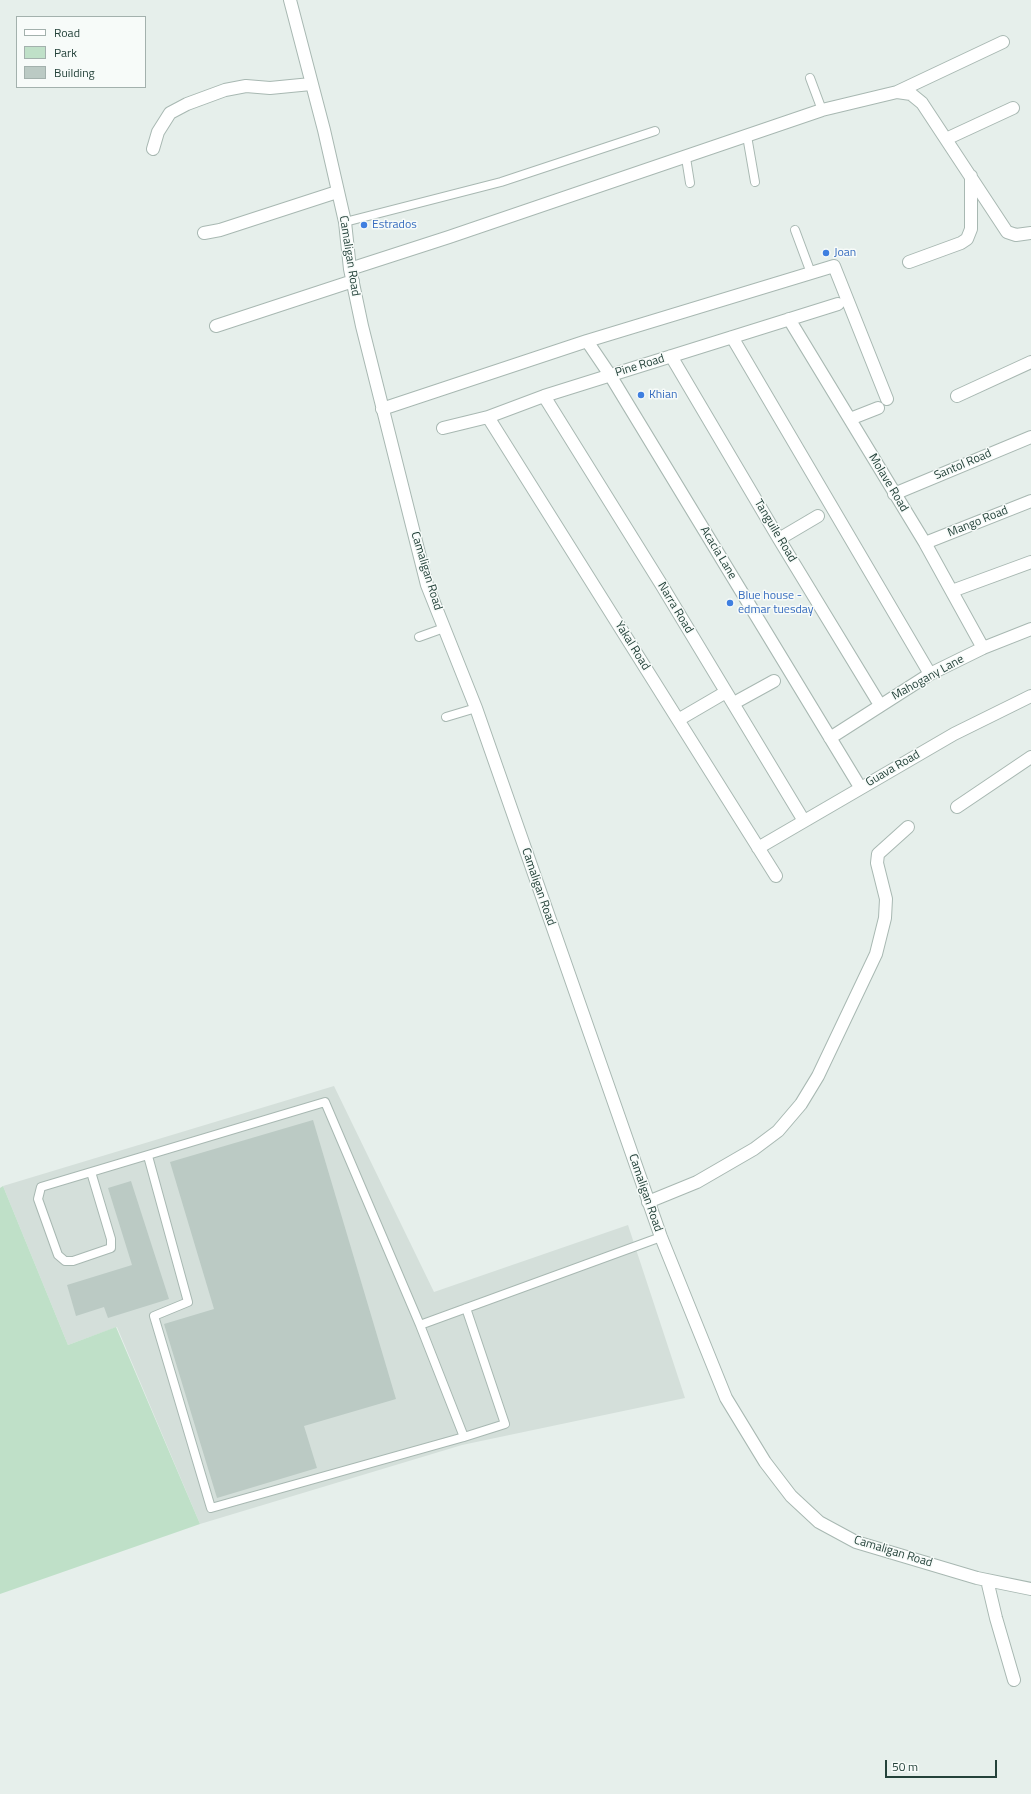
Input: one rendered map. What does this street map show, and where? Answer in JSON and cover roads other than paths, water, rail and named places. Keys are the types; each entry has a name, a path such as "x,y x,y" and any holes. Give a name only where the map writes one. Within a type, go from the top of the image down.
{"street":[{"name":"Camaligan Road","path":"290,0 345,222 350,269 362,326 428,585 476,708 648,1202 726,1398 765,1462 799,1504 819,1522 856,1542 988,1580 1031,1589"},
{"path":"350,269 449,238 686,158 822,110 897,92 1003,42"},
{"path":"153,148 158,132 170,113 187,104 225,90 246,86 270,88 312,84"},
{"path":"897,92 911,94 922,103 1007,232 1016,235 1031,233"},
{"path":"946,139 1013,108"},
{"path":"909,262 961,243 967,239 971,229 971,176"},
{"path":"204,232 220,230 337,192"},
{"path":"382,409 587,341 834,266 887,399"},
{"path":"216,326 353,281"},
{"name":"Pine Road","path":"443,428 488,417 544,396 838,304"},
{"name":"Molave Road","path":"789,320 925,543 983,648"},
{"path":"732,337 930,674"},
{"name":"Acacia Lane","path":"587,341 610,375 860,787"},
{"name":"Tanguile Road","path":"671,356 779,539 880,705"},
{"path":"957,396 1031,362"},
{"name":"Narra Road","path":"544,396 734,703 804,821"},
{"path":"850,419 878,408"},
{"name":"Yakal Road","path":"488,417 776,876"},
{"name":"Santol Road","path":"894,494 1031,437"},
{"name":"Mango Road","path":"925,543 1031,501"},
{"path":"779,539 818,516"},
{"path":"952,591 1031,562"},
{"name":"Mahogany Lane","path":"830,738 930,674 983,648 1031,628"},
{"path":"734,703 774,681"},
{"path":"678,720 726,692"},
{"name":"Guava Road","path":"758,848 860,787 954,734 1030,700"},
{"path":"957,807 1031,757"},
{"path":"648,1202 698,1182 754,1149 778,1131 801,1104 818,1076 876,954 884,918 886,899 877,863 878,854 908,828"},
{"path":"988,1580 996,1618 1014,1680"}],"lane":[{"path":"810,78 822,110"},
{"path":"345,222 501,182 655,131"},
{"path":"747,136 755,182"},
{"path":"686,158 690,183"},
{"path":"795,230 811,273"},
{"path":"419,637 444,628"},
{"path":"446,717 476,708"},
{"path":"91,1172 111,1239 111,1248 73,1261 65,1261 58,1255 38,1199 42,1187 91,1172 148,1156 326,1102 420,1325 464,1438"},
{"path":"148,1156 188,1302 154,1316 211,1508 464,1438 505,1424 466,1308"},
{"path":"420,1325 661,1237"}],"place":[{"name":"Estrados","path":"364,225"},
{"name":"Joan","path":"826,253"},
{"name":"Khian","path":"641,395"},
{"name":"Blue house - edmar tuesday","path":"730,603"}]}
